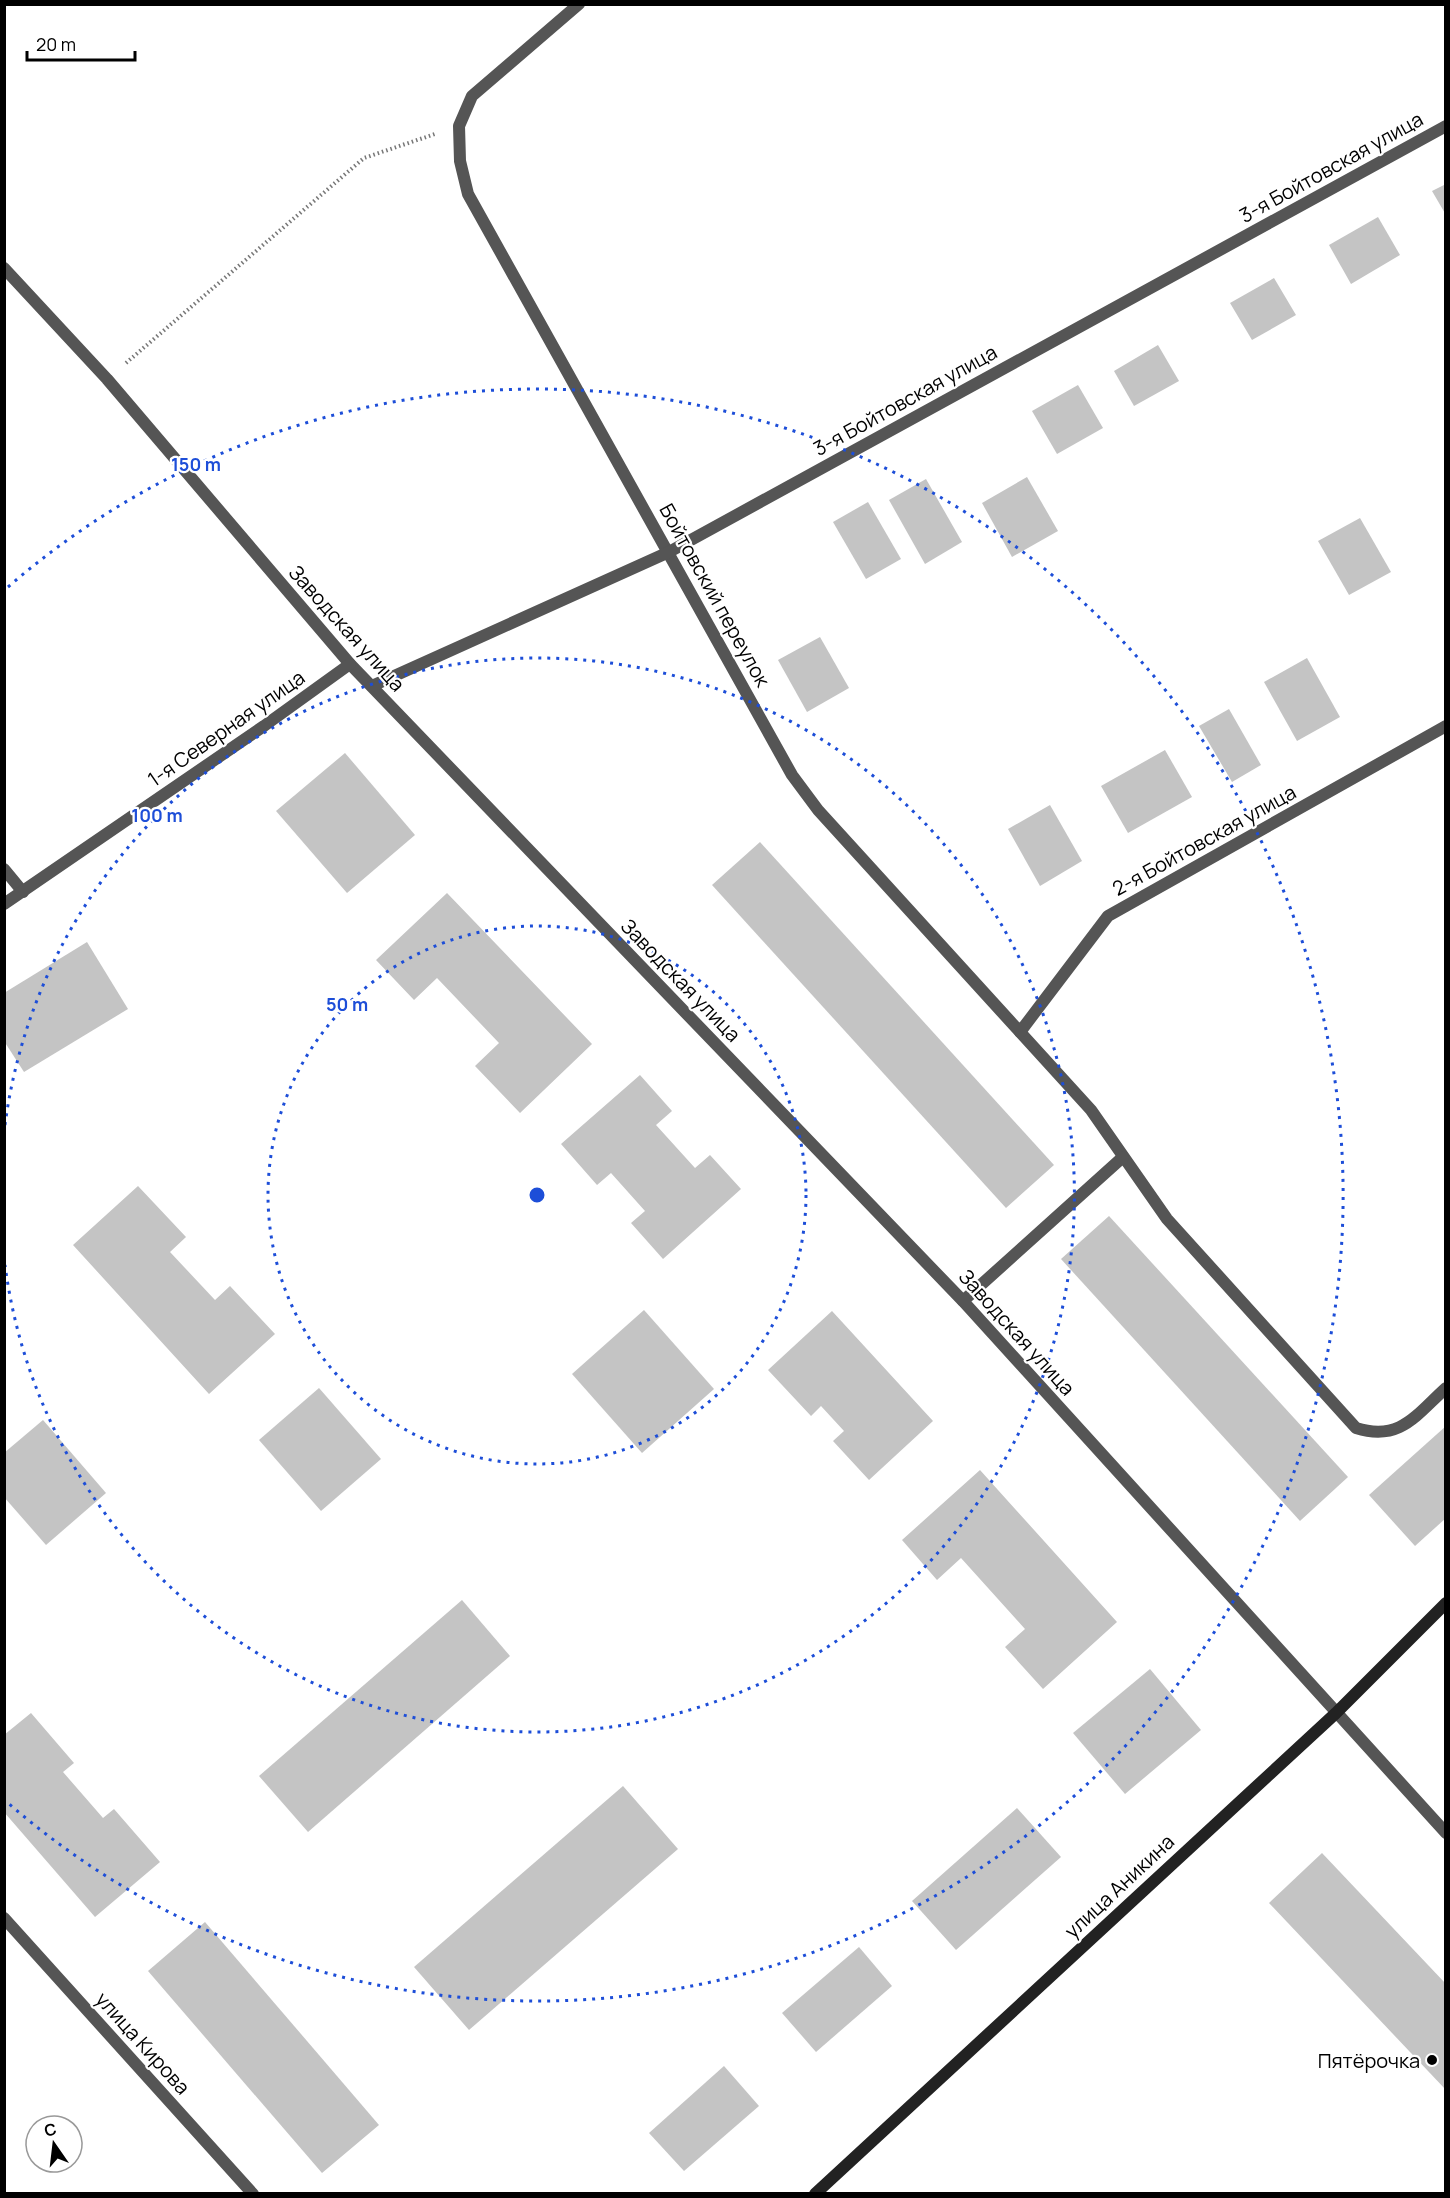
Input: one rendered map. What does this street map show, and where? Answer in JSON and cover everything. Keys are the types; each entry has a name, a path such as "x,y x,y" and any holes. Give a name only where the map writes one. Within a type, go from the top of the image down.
{"street":[{"path":"459,126 472,96 579,4"},
{"name":"Бойтовский переулок","path":"459,126 460,161 468,194 784,762 802,790 1091,1110 1167,1219 1356,1428 1370,1432 1392,1431 1405,1425 1446,1388"},
{"name":"3-я Бойтовская улица","path":"372,686 669,552 1446,126"},
{"name":"Заводская улица","path":"4,268 107,379 350,664 963,1301 1446,1833"},
{"name":"1-я Северная улица","path":"4,904 264,726 350,664"},
{"name":"2-я Бойтовская улица","path":"1020,1032 1108,916 1446,726"},
{"path":"4,869 23,892"},
{"path":"963,1301 1123,1157"},
{"name":"улица Аникина","path":"815,2193 1336,1713 1446,1603"},
{"name":"улица Кирова","path":"4,1918 253,2193"}],"path":[{"path":"107,379 364,158 459,126"}],"building":[{"path":"1446,184 1446,215 1432,191"},
{"path":"1378,217 1400,255 1351,284 1329,245"},
{"path":"1274,278 1296,315 1252,340 1230,303"},
{"path":"1158,345 1179,381 1134,406 1114,371"},
{"path":"1078,385 1103,428 1057,454 1032,411"},
{"path":"1027,477 1058,531 1012,557 982,503"},
{"path":"926,479 962,542 925,564 889,500"},
{"path":"868,502 901,559 866,579 833,522"},
{"path":"1360,518 1391,572 1349,595 1318,541"},
{"path":"820,637 849,688 807,712 778,660"},
{"path":"1307,658 1340,717 1297,741 1264,682"},
{"path":"1229,709 1261,765 1232,782 1199,726"},
{"path":"1165,750 1192,797 1128,833 1101,786"},
{"path":"345,753 415,835 347,893 276,811"},
{"path":"1050,805 1082,861 1040,886 1008,829"},
{"path":"760,842 1054,1165 1006,1208 712,885"},
{"path":"447,893 592,1044 520,1113 475,1066 499,1043 437,978 414,1000 376,960"},
{"path":"87,942 128,1009 24,1072 4,1041 4,993"},
{"path":"640,1075 672,1111 656,1125 695,1168 710,1155 741,1189 663,1259 631,1223 645,1211 611,1173 597,1185 561,1144"},
{"path":"138,1186 186,1237 170,1252 215,1300 230,1286 275,1334 209,1394 73,1245"},
{"path":"1109,1216 1348,1477 1300,1521 1061,1259"},
{"path":"644,1310 714,1389 642,1453 572,1374"},
{"path":"832,1311 933,1421 869,1480 833,1441 844,1431 821,1406 811,1416 768,1370"},
{"path":"319,1388 381,1459 321,1511 259,1440"},
{"path":"43,1420 106,1493 46,1545 4,1497 4,1453"},
{"path":"1446,1426 1446,1518 1415,1546 1369,1495"},
{"path":"980,1470 1117,1622 1043,1689 1005,1647 1025,1629 961,1558 937,1580 902,1540"},
{"path":"462,1600 510,1656 308,1832 259,1776"},
{"path":"1150,1669 1201,1730 1125,1794 1073,1733"},
{"path":"31,1713 74,1763 63,1772 103,1818 114,1809 160,1862 95,1917 4,1812 4,1735"},
{"path":"623,1786 678,1849 469,2030 414,1967"},
{"path":"1017,1808 1061,1857 956,1950 912,1901"},
{"path":"1322,1853 1446,1984 1446,2090 1269,1903"},
{"path":"205,1922 379,2125 322,2173 148,1971"},
{"path":"859,1947 892,1986 816,2052 782,2013"},
{"path":"724,2066 759,2106 684,2171 649,2133"}],"place":[{"name":"Пятёрочка","path":"1432,2060"}]}
